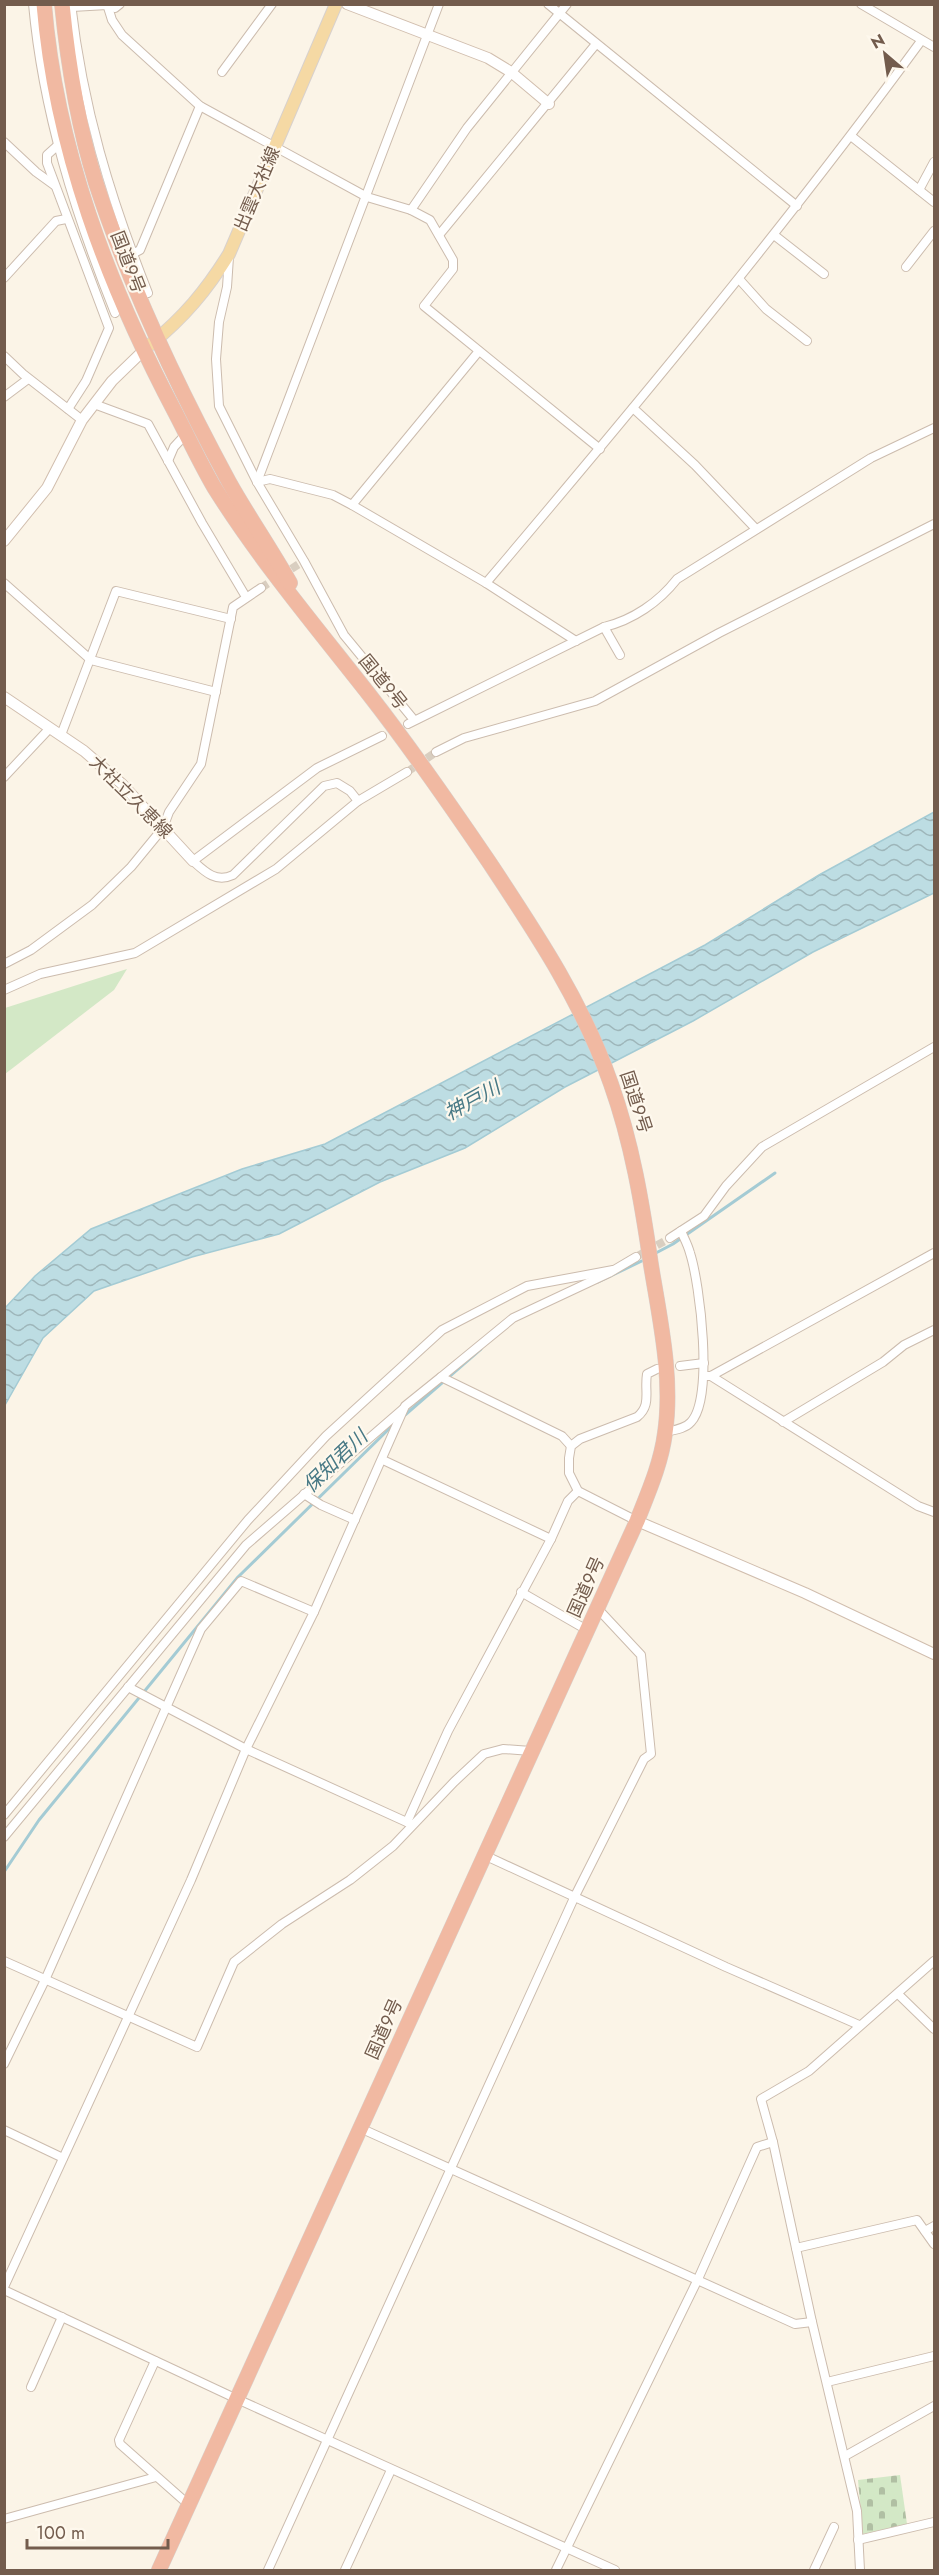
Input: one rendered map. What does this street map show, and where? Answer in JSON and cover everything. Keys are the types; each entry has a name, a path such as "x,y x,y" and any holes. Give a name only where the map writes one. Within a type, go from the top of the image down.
{"highway":[{"name":"国道9号","path":"68,5 78,115 100,195 128,272 156,340 231,485 316,631"},
{"name":"国道9号","path":"40,6 61,120 106,276 212,483 256,553 408,745 450,804 536,932 572,993 610,1081 638,1179 663,1337 668,1388 665,1432 659,1460 637,1521 159,2571"}],"main road":[{"name":"出雲大社線","path":"143,351 176,324 209,287 229,254 336,4"}],"street":[{"path":"120,4 115,9 106,4 68,5 89,118 105,175 148,293"},
{"path":"106,4 112,20 122,35 200,106 367,197 411,210 430,220 453,260 453,269 424,306 600,449"},
{"path":"222,72 272,4"},
{"path":"347,4 488,58 511,72 549,104"},
{"path":"257,482 439,4"},
{"path":"549,4 797,206"},
{"path":"411,210 467,128 567,4"},
{"path":"861,4 934,47"},
{"path":"40,6 47,105 57,146 88,244 106,276 115,313"},
{"path":"486,583 600,449 739,279 851,136 921,41"},
{"path":"439,236 596,44"},
{"path":"132,254 140,250 200,106"},
{"path":"851,136 934,202"},
{"path":"4,142 36,172 55,185"},
{"path":"57,146 47,155 47,163 66,219 109,328 86,381 68,409"},
{"path":"919,190 934,162"},
{"path":"100,195 105,175"},
{"path":"4,278 56,221 66,219"},
{"path":"906,267 934,231"},
{"path":"774,235 824,274"},
{"path":"229,254 227,286 219,322 216,359 219,406 257,482 344,635 411,722 604,627 624,622 665,594 677,579 756,529 871,458 934,428"},
{"path":"739,279 766,309 807,341"},
{"path":"4,541 47,488 82,420 118,374 143,351"},
{"path":"352,505 479,351"},
{"path":"4,356 82,420"},
{"path":"4,397 28,378"},
{"path":"94,404 148,424 202,523 246,597"},
{"path":"633,408 695,465 756,529"},
{"path":"168,461 174,447 186,434"},
{"path":"257,482 270,479 333,495 486,583 576,641"},
{"path":"436,753 464,738 595,701 719,633 934,524"},
{"path":"4,583 92,660 216,692"},
{"path":"4,964 31,950 92,905 131,867 163,828 169,812 201,764 233,607 261,588"},
{"path":"61,735 92,660 116,591 231,619"},
{"path":"604,627 620,655"},
{"name":"大社立久恵線","path":"4,697 84,751 122,784 193,861"},
{"path":"4,777 50,728"},
{"path":"358,801 350,791 337,783 324,786 233,875 226,878 208,875 193,861 317,768 382,736"},
{"path":"4,990 40,974 135,953 276,870 358,801 407,772"},
{"path":"670,1238 704,1216 726,1186 762,1147 934,1047"},
{"path":"665,1432 684,1428 692,1422 708,1376 704,1363 699,1296 690,1253 681,1231"},
{"path":"708,1376 934,1253"},
{"path":"4,1837 246,1545 405,1406 513,1318 636,1257"},
{"path":"4,1815 248,1520 326,1436 442,1330 527,1286 613,1270"},
{"path":"783,1422 883,1362 904,1345 934,1330"},
{"path":"680,1366 704,1363"},
{"path":"571,1446 580,1439 637,1418 643,1413 648,1403 647,1374 657,1369"},
{"path":"708,1376 918,1506 934,1512"},
{"path":"441,1377 562,1436 571,1446 569,1473 578,1491 637,1521 805,1593 934,1654"},
{"path":"405,1406 314,1612 246,1749 191,1880 4,2288 237,2399 615,2571"},
{"path":"383,1460 551,1539"},
{"path":"410,1824 448,1731 551,1539 568,1501 578,1491"},
{"path":"304,1494 321,1505 355,1520"},
{"path":"4,2064 45,1980 201,1629 241,1581 314,1612"},
{"path":"521,1592 587,1630"},
{"path":"268,2571 574,1898 644,1759 651,1754 641,1655 598,1609"},
{"path":"128,1687 246,1749 410,1824"},
{"path":"4,1961 196,2047 234,1962 282,1924 350,1880 393,1846 410,1824 484,1754 503,1749 531,1751"},
{"path":"484,1855 574,1898 859,2025"},
{"path":"860,2571 857,2511 812,2322 773,2142 761,2100 809,2071 934,1961"},
{"path":"898,1994 934,2029"},
{"path":"360,2128 795,2324 812,2322"},
{"path":"4,2130 63,2158"},
{"path":"556,2571 698,2279 757,2147 773,2142"},
{"path":"796,2248 917,2220 934,2244"},
{"path":"925,2231 934,2226"},
{"path":"31,2387 62,2317"},
{"path":"827,2382 934,2356"},
{"path":"155,2361 119,2440 156,2477 189,2505"},
{"path":"845,2456 934,2406"},
{"path":"345,2571 391,2470"},
{"path":"4,2519 156,2477"},
{"path":"858,2540 934,2522"},
{"path":"814,2571 834,2527"}],"green space":[{"path":"127,969 114,990 5,1074 5,1008"},
{"path":"900,2475 907,2524 863,2534 858,2480"}],"water":[{"name":"神戸川","path":"934,812 934,893 813,952 693,1021 565,1087 465,1148 380,1182 279,1234 192,1257 94,1291 43,1338 5,1405 4,1309 35,1276 91,1229 242,1169 325,1144 705,945 819,875"}],"waterway":[{"name":"保知君川","path":"654,1254 673,1244 775,1173"},
{"name":"保知君川","path":"598,1282 646,1259"},
{"name":"保知君川","path":"405,1415 481,1349"},
{"name":"保知君川","path":"4,1872 39,1820 238,1577 393,1425"}],"tunnel":[{"path":"261,588 299,564"},
{"path":"407,772 436,752"},
{"path":"636,1257 670,1238"}]}
